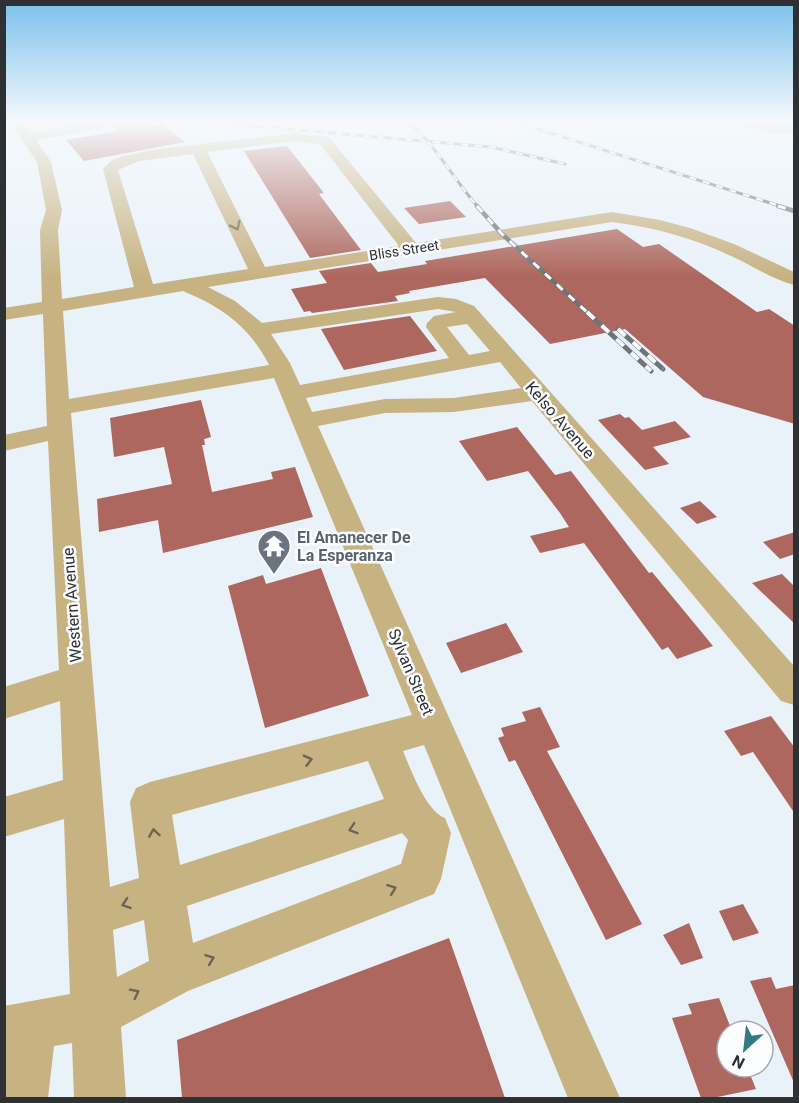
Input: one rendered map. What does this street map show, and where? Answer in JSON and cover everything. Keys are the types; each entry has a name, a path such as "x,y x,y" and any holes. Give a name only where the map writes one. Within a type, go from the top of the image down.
{"street":[{"name":"Western Avenue","path":"47,173 54,210 49,230 100,1098"},
{"path":"111,173 145,291"},
{"path":"210,173 259,273"},
{"path":"351,173 411,249"},
{"name":"Bliss Street","path":"4,314 612,217 640,219 699,234 795,279"},
{"name":"Sylvan Street","path":"182,284 233,306 246,316 257,330 290,390 594,1098"},
{"name":"Kelso Avenue","path":"257,330 438,303 456,305 467,310 536,393 795,690"},
{"path":"463,362 437,327 437,323 471,317"},
{"path":"4,443 59,419 332,386 504,355"},
{"path":"290,390 385,406 454,405 536,393"},
{"path":"4,703 76,680"},
{"path":"174,973 150,802 434,726"},
{"path":"22,1098 18,1028 95,1014 174,973 420,879 420,822 379,741"},
{"path":"4,817 83,794"},
{"path":"90,916 162,891 420,822 475,822"}],"building":[{"path":"258,173 309,173 324,193 319,194 361,250 310,258"},
{"path":"450,201 466,217 419,224 404,208"},
{"path":"617,229 643,247 659,244 757,312 769,309 795,326 795,424 703,397 625,329 550,344 485,278 409,291 410,293 395,296 398,301 312,313 304,312 291,289 327,283 319,271 371,263 378,272 427,264 425,261"},
{"path":"410,316 437,351 344,370 321,329"},
{"path":"201,400 211,437 204,439 205,445 202,445 212,492 273,479 271,472 295,467 313,517 163,553 158,520 99,532 97,499 172,484 164,447 114,457 110,418"},
{"path":"620,414 625,418 629,417 642,430 675,421 691,437 653,447 669,464 645,470 598,420"},
{"path":"517,427 555,475 571,471 649,573 652,572 713,646 677,659 668,647 662,650 584,543 540,553 530,536 569,527 560,513 528,471 487,481 459,441"},
{"path":"700,501 717,517 697,524 680,508"},
{"path":"795,532 795,554 780,559 763,542"},
{"path":"321,568 369,696 265,728 228,586 263,575 266,584"},
{"path":"782,574 795,587 795,624 752,583"},
{"path":"506,623 523,652 461,673 446,643"},
{"path":"540,707 560,747 547,751 642,924 606,940 515,760 509,762 498,738 504,736 501,728 526,721 522,712"},
{"path":"771,716 795,748 795,814 753,752 741,756 724,731"},
{"path":"743,904 759,933 733,941 719,911"},
{"path":"689,923 703,958 681,965 663,935"},
{"path":"449,938 505,1098 182,1098 177,1040"},
{"path":"771,977 776,989 795,985 795,1085 775,1039 775,1019 766,1019 750,981"},
{"path":"719,998 727,1019 715,1019 715,1079 752,1079 756,1089 713,1098 701,1098 672,1018 692,1014 688,1004"}],"railway":[{"path":"452,173 478,207"},
{"path":"678,173 783,207"},
{"path":"477,206 502,234 589,314"},
{"path":"778,206 794,211"},
{"path":"587,312 651,371"},
{"path":"618,329 663,369"}],"place":[{"name":"El Amanecer De La Esperanza","path":"274,575"}]}
